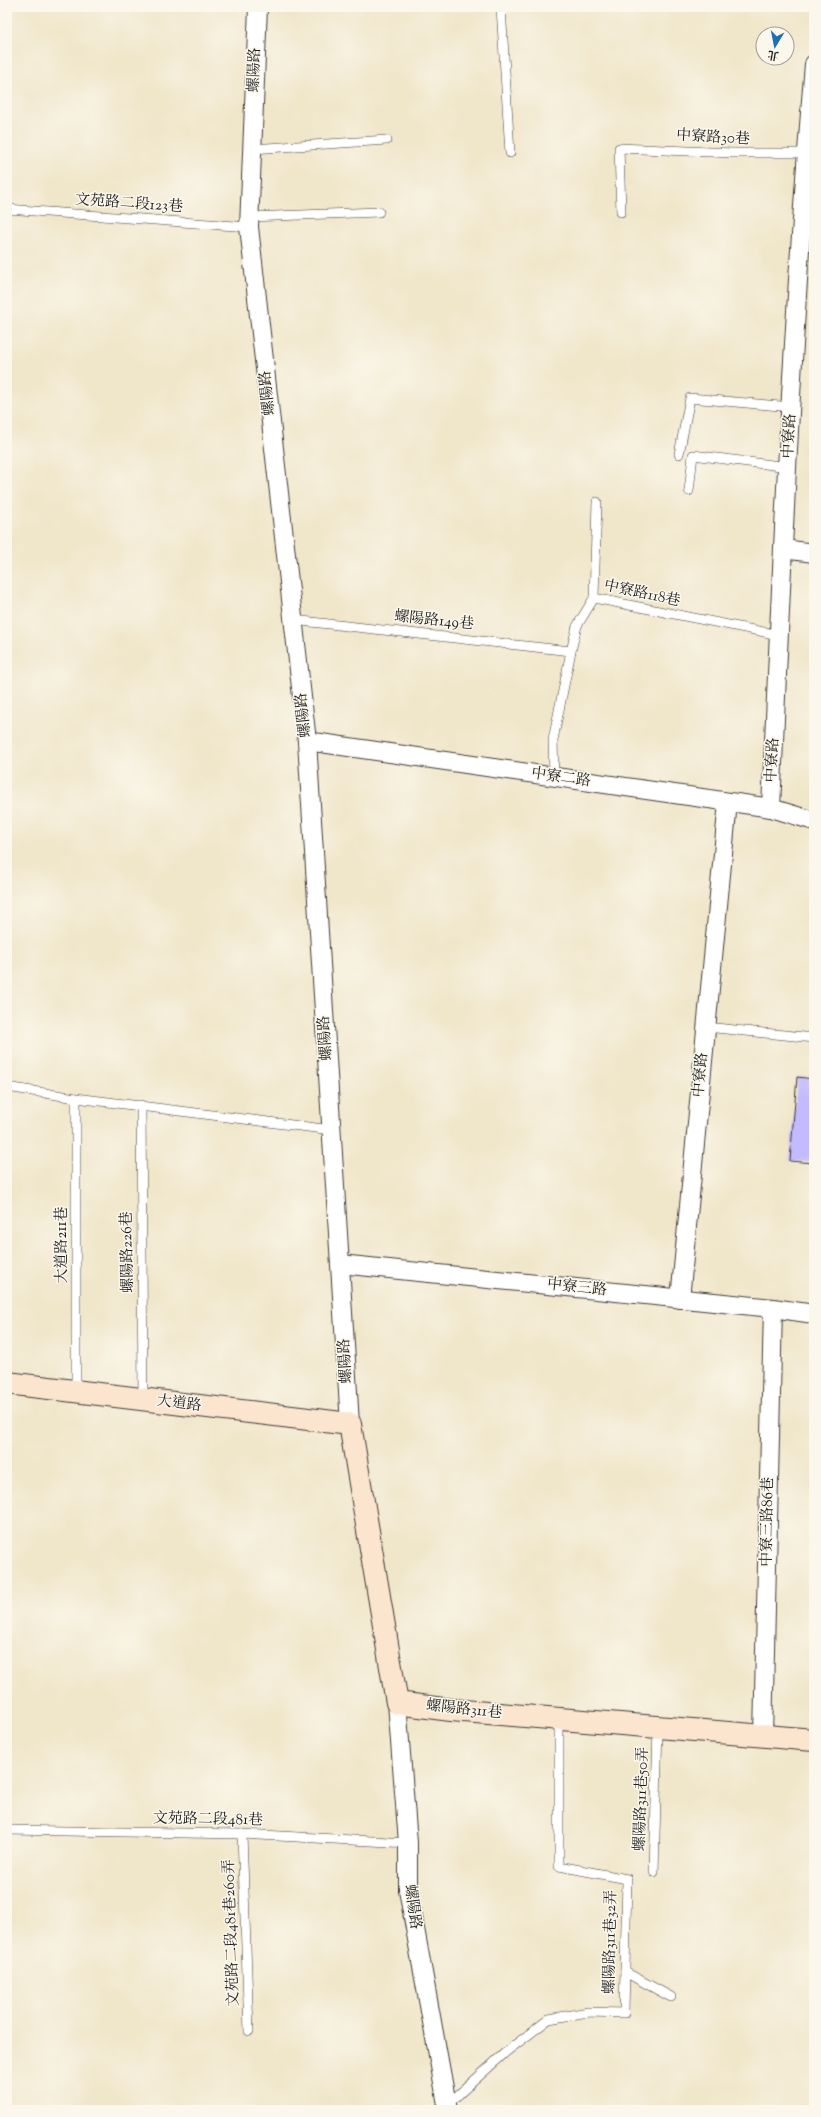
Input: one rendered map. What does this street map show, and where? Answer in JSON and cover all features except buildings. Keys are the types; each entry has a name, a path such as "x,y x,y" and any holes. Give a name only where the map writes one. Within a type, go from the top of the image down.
{"street":[{"name":"螺陽路","path":"258,7 249,222 306,741 350,1424"},
{"name":"中寮路","path":"771,808 783,549 806,153 814,64"},
{"path":"783,549 814,553"},
{"name":"中寮二路","path":"306,741 554,778 771,808 814,821"},
{"name":"中寮路","path":"680,1299 728,802"},
{"name":"中寮三路","path":"340,1264 773,1308 814,1314"},
{"name":"中寮三路86巷","path":"763,1736 773,1308"},
{"name":"大道路","path":"7,1383 350,1424"},
{"path":"350,1424 397,1703"},
{"name":"螺陽路","path":"397,1703 408,1843 408,1890 448,2107"},
{"name":"螺陽路311巷","path":"397,1703 451,1710 814,1740"}],"lane":[{"path":"501,7 510,153"},
{"path":"252,149 387,140"},
{"name":"中寮路30巷","path":"621,212 619,148 733,153 806,153"},
{"name":"文苑路二段123巷","path":"7,209 249,222 379,212"},
{"path":"679,454 690,398 792,407"},
{"path":"689,491 693,455 788,466"},
{"name":"中寮路118巷","path":"597,502 594,598 779,635"},
{"path":"554,778 553,740 571,650 577,626 594,598"},
{"name":"螺陽路149巷","path":"293,620 571,650"},
{"path":"706,1027 814,1038"},
{"path":"7,1087 76,1098 332,1130"},
{"name":"大道路211巷","path":"76,1098 76,1392"},
{"name":"螺陽路226巷","path":"140,1105 143,1399"},
{"name":"螺陽路311巷32弄","path":"448,2107 507,2051 548,2019 588,2012 624,2013 626,1879 559,1866 560,1719"},
{"name":"螺陽路311巷50弄","path":"654,1872 658,1727"},
{"name":"文苑路二段481巷","path":"7,1830 242,1834 408,1843"},
{"name":"文苑路二段481巷260弄","path":"242,1834 249,2031"},
{"path":"625,1972 671,1997"}]}
